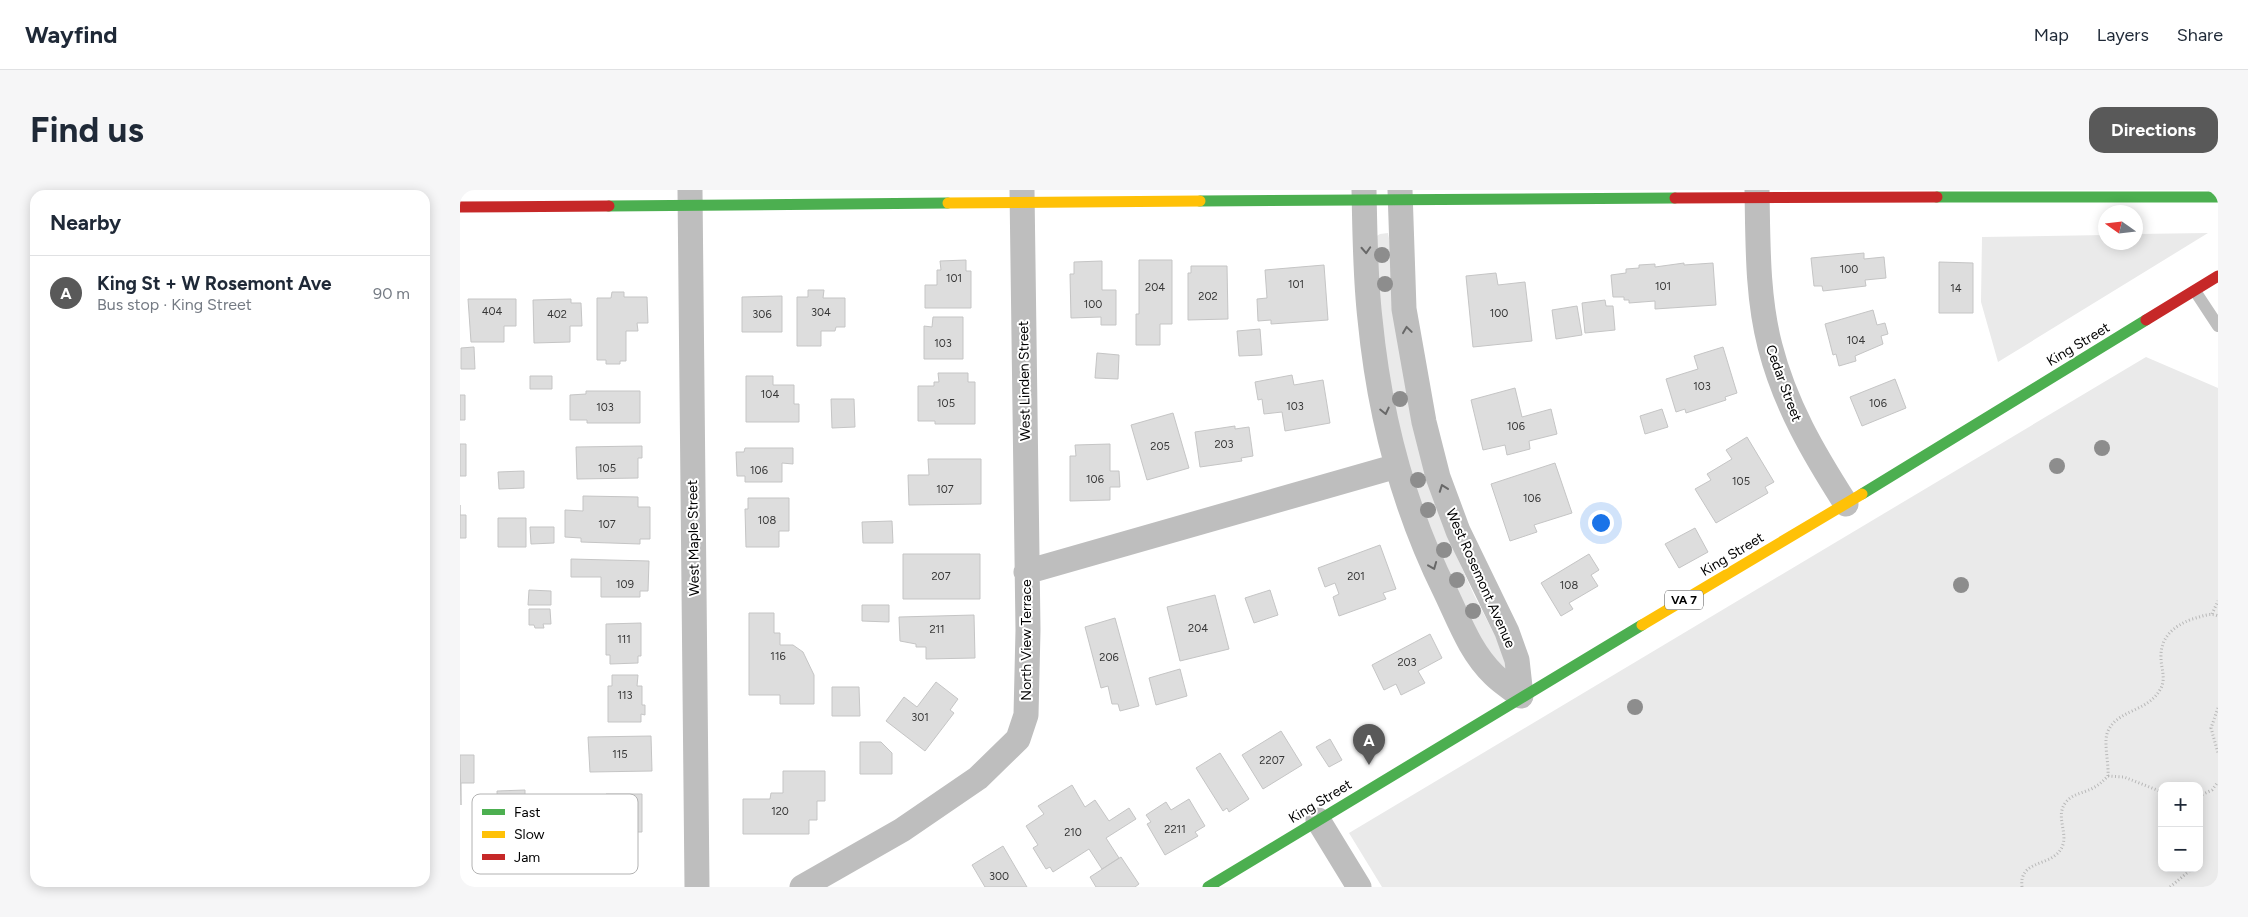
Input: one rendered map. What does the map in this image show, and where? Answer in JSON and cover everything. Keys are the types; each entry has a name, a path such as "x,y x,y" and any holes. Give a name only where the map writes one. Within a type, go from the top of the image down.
{"street":[{"path":"460,208 691,198 1757,194 2218,197"},
{"name":"Cedar Street","path":"1757,194 1762,298 1770,346 1787,397 1808,444 1846,504"},
{"path":"1364,196 1370,318 1379,386 1397,466 1435,572 1474,650 1494,675 1521,696"},
{"name":"West Rosemont Avenue","path":"1400,196 1404,309 1424,422 1438,476 1458,531 1507,632 1517,660 1521,696"},
{"name":"West Linden Street","path":"1022,197 1026,572"},
{"name":"West Maple Street","path":"691,198 697,887"},
{"name":"King Street","path":"1208,887 1521,696 1846,504 2218,276"},
{"name":"North View Terrace","path":"802,887 902,830 978,778 1018,739 1026,716 1026,572 1397,466"},
{"path":"1318,820 1359,887"}],"lane":[{"path":"2195,291 2218,326"}],"path":[{"path":"2212,614 2218,601"},
{"path":"2108,776 2109,758 2105,746 2108,731 2119,718 2140,709 2155,698 2162,686 2164,675 2161,657 2166,635 2182,623 2212,614 2218,616"},
{"path":"2218,708 2211,728 2218,753"},
{"path":"2022,887 2024,873 2034,864 2057,854 2063,845 2065,836 2060,812 2066,802 2074,796 2092,789 2108,776 2124,777 2158,790"},
{"path":"2203,794 2212,790 2218,782"},
{"path":"2170,887 2188,872"}],"shaded area":[{"path":"1388,233 1443,526 1474,595 1507,659 1506,668 1503,670 1475,633 1415,493 1385,366 1375,237"},
{"path":"2208,233 1998,362 1981,302 1982,237 2098,235 2098,250 2143,250 2143,234"},
{"path":"2146,357 2218,388 2218,887 1382,887 1349,833"}],"building":[{"path":"1864,253 1864,259 1884,257 1886,278 1865,280 1866,286 1823,291 1822,286 1814,286 1811,258"},
{"path":"966,260 966,271 971,271 971,308 925,308 925,285 937,285 937,270 941,270 940,261"},
{"path":"1139,260 1172,260 1172,324 1160,324 1160,345 1136,345 1136,314 1139,314"},
{"path":"1102,261 1102,290 1116,290 1116,325 1101,325 1101,317 1071,318 1070,274 1074,274 1074,262"},
{"path":"1939,262 1973,263 1973,313 1939,313"},
{"path":"1684,263 1684,265 1713,263 1716,305 1655,309 1655,301 1629,303 1629,300 1624,300 1624,297 1613,297 1611,275 1626,273 1626,269 1639,268 1639,265 1655,264 1655,267"},
{"path":"1324,265 1328,320 1271,324 1271,320 1258,321 1257,299 1267,298 1265,270"},
{"path":"1191,266 1227,266 1228,319 1188,320 1188,273 1191,273"},
{"path":"1496,273 1498,285 1525,282 1532,341 1473,347 1466,276"},
{"path":"808,290 824,290 823,298 845,298 845,327 836,327 835,331 821,331 821,346 797,346 797,297 808,297"},
{"path":"612,292 624,292 624,297 647,297 648,323 637,323 638,331 626,331 626,361 620,361 620,364 606,364 606,360 597,360 597,298 611,298"},
{"path":"782,296 782,332 742,332 742,297"},
{"path":"468,299 516,299 516,326 504,326 504,342 471,342"},
{"path":"571,299 571,303 581,303 582,326 570,326 570,342 534,343 533,300"},
{"path":"1605,300 1606,306 1613,306 1615,330 1585,333 1582,303"},
{"path":"1577,306 1582,335 1556,339 1552,310"},
{"path":"1873,310 1877,325 1885,323 1888,334 1881,336 1883,344 1855,356 1856,361 1839,366 1836,354 1833,355 1825,324"},
{"path":"933,317 963,317 963,359 924,359 924,326 932,327"},
{"path":"1260,329 1262,355 1239,356 1237,331"},
{"path":"474,347 475,369 461,369 461,348"},
{"path":"1723,347 1737,393 1725,397 1726,400 1686,413 1685,409 1676,412 1666,379 1698,369 1694,356"},
{"path":"1097,353 1119,355 1118,379 1095,378"},
{"path":"938,373 968,373 968,382 975,382 975,424 935,424 935,421 918,421 918,386 934,386 934,382 939,382"},
{"path":"1292,375 1294,385 1323,380 1330,423 1285,431 1282,412 1264,414 1262,399 1258,400 1255,382"},
{"path":"530,376 552,376 552,389 530,389"},
{"path":"746,376 773,376 773,385 794,385 794,404 799,404 799,422 746,422"},
{"path":"1895,379 1906,408 1862,426 1850,397"},
{"path":"1515,388 1522,417 1551,409 1557,434 1529,441 1530,449 1507,455 1505,445 1483,450 1471,400"},
{"path":"586,391 640,391 640,423 587,423 587,420 570,420 570,395 586,394"},
{"path":"460,395 465,395 465,420 460,420"},
{"path":"831,399 854,399 855,427 832,428"},
{"path":"1662,409 1668,427 1645,434 1640,416"},
{"path":"1173,413 1189,468 1147,480 1131,425"},
{"path":"1235,426 1235,429 1249,427 1253,456 1241,458 1242,461 1200,467 1195,432"},
{"path":"1747,437 1774,482 1765,487 1768,493 1716,523 1695,489 1711,480 1707,474 1732,459 1726,450"},
{"path":"460,444 466,444 466,476 460,476"},
{"path":"1110,444 1110,471 1119,471 1120,487 1110,487 1110,500 1070,501 1070,456 1076,456 1075,445"},
{"path":"642,446 642,458 638,458 638,478 577,479 576,447"},
{"path":"745,448 793,448 793,464 782,463 782,482 745,482 745,476 737,476 736,452 744,452"},
{"path":"928,459 981,459 981,504 909,505 908,475 929,475"},
{"path":"1555,463 1572,513 1534,525 1537,532 1510,541 1491,484"},
{"path":"524,471 524,488 499,489 498,472"},
{"path":"583,496 638,497 638,507 650,507 650,539 640,539 640,544 581,542 581,538 565,537 565,510 583,511"},
{"path":"748,498 789,498 789,531 779,531 779,547 746,547 745,509 748,509"},
{"path":"460,515 466,515 466,538 460,538"},
{"path":"498,518 526,518 526,547 498,547"},
{"path":"892,521 893,543 863,543 862,522"},
{"path":"530,527 554,527 554,543 531,544"},
{"path":"1695,528 1708,552 1679,568 1665,544"},
{"path":"1380,545 1396,589 1383,593 1386,599 1339,616 1333,597 1339,594 1335,583 1325,587 1318,568"},
{"path":"903,554 980,554 980,599 903,599"},
{"path":"1589,554 1599,570 1591,575 1598,586 1569,603 1573,609 1561,616 1541,583"},
{"path":"571,559 649,561 648,591 640,591 640,597 601,597 601,577 571,577"},
{"path":"529,590 551,591 551,605 528,605"},
{"path":"1270,590 1278,615 1254,623 1245,598"},
{"path":"1215,595 1229,649 1180,661 1167,607"},
{"path":"862,605 889,605 889,622 862,621"},
{"path":"529,609 550,609 551,624 543,624 544,628 535,628 534,625 529,625"},
{"path":"749,613 774,613 774,633 780,633 780,645 793,645 803,652 814,675 814,704 780,704 780,695 749,695"},
{"path":"974,615 975,658 926,659 926,647 916,647 916,644 900,641 899,617"},
{"path":"1115,618 1139,706 1120,711 1118,704 1112,704 1108,686 1101,688 1085,627"},
{"path":"641,623 641,656 638,656 638,663 610,664 610,655 606,655 606,624"},
{"path":"1430,634 1442,658 1418,671 1425,683 1401,695 1396,684 1384,690 1372,665"},
{"path":"1180,669 1187,696 1156,705 1149,678"},
{"path":"612,675 638,675 637,686 642,686 642,705 645,705 645,715 641,714 641,722 608,722 608,686 612,686"},
{"path":"936,682 958,699 950,710 954,713 925,751 886,721 904,697 917,707"},
{"path":"832,687 859,687 860,716 832,716"},
{"path":"1281,731 1302,765 1263,789 1242,755"},
{"path":"651,736 652,771 590,772 588,737"},
{"path":"1330,739 1342,760 1329,767 1316,747"},
{"path":"860,742 881,742 892,753 892,774 860,774"},
{"path":"1220,753 1249,799 1229,812 1227,808 1223,811 1196,768"},
{"path":"460,755 474,755 474,783 461,783 461,805"},
{"path":"783,771 825,771 825,801 817,801 817,820 809,820 809,834 743,834 743,799 770,799 771,793 783,793"},
{"path":"1072,785 1085,807 1095,800 1109,821 1129,808 1136,819 1106,838 1119,858 1102,869 1089,849 1053,872 1050,867 1046,869 1033,848 1038,845 1026,826 1044,814 1038,806"},
{"path":"525,790 525,794 497,794 497,791"},
{"path":"638,794 642,794 642,832 638,832"},
{"path":"1189,799 1205,826 1195,832 1198,836 1165,855 1147,824 1151,822 1146,815 1166,802 1171,810"},
{"path":"1003,846 1027,887 985,887 972,865"},
{"path":"1121,857 1139,884 1135,887 1096,887 1090,877"}],"traffic: fast":[{"path":"1937,197 2218,197"},
{"path":"1200,201 1675,198"},
{"path":"609,206 948,203"},
{"path":"1862,494 2146,320"},
{"path":"1208,887 1642,625"}],"traffic: slow":[{"path":"948,203 1200,201"},
{"path":"1642,625 1862,494"}],"traffic: jam":[{"path":"1675,198 1937,197"},
{"path":"460,207 609,206"},
{"path":"2146,320 2218,276"}],"place":[{"name":"King St + W Rosemont Ave","path":"1369,765"}]}
